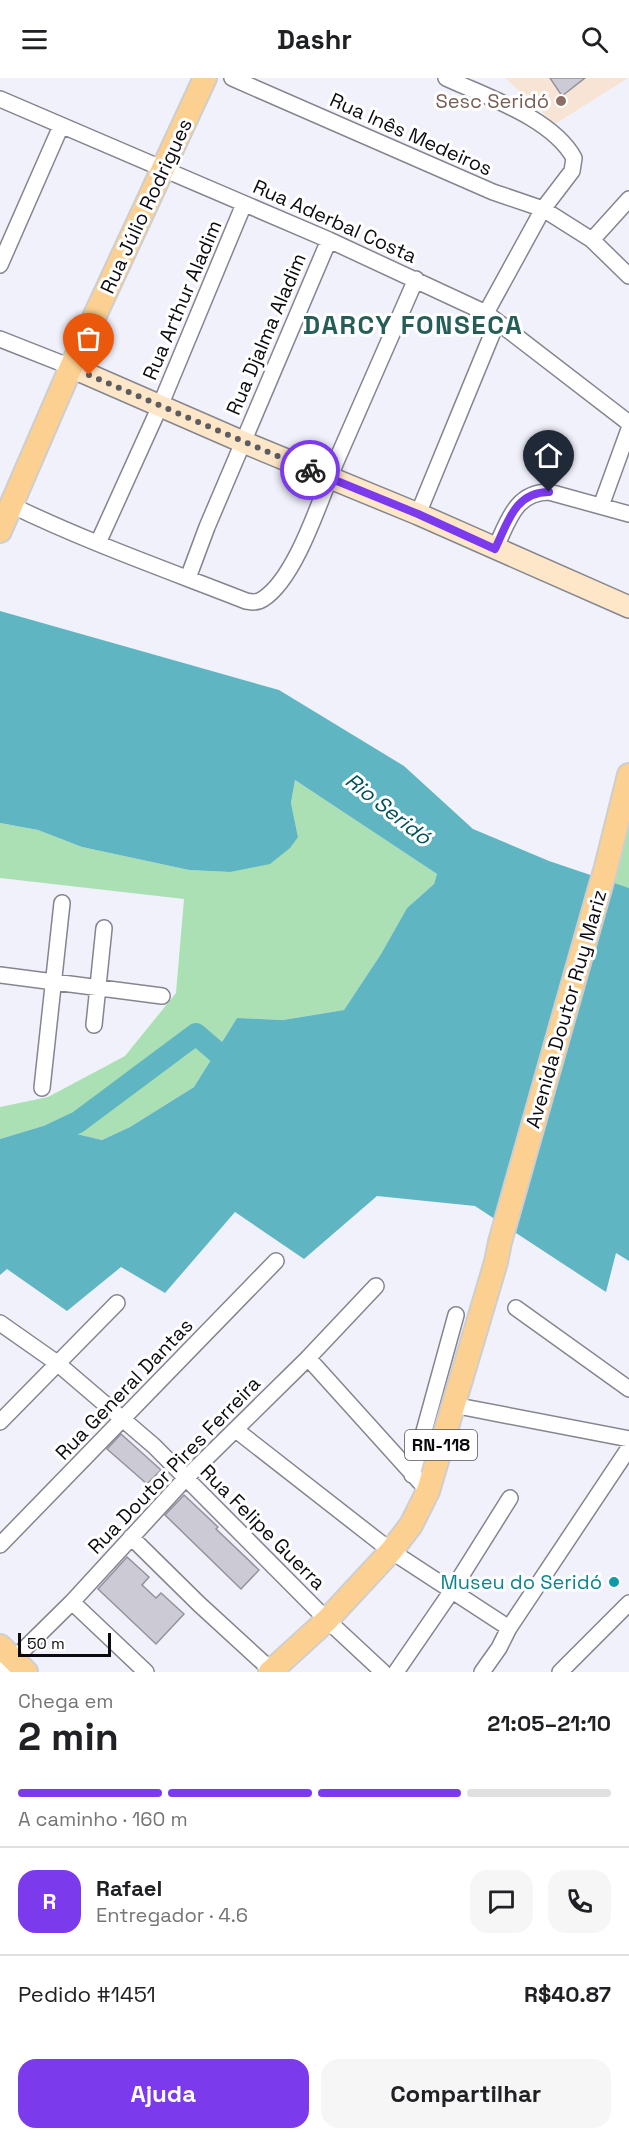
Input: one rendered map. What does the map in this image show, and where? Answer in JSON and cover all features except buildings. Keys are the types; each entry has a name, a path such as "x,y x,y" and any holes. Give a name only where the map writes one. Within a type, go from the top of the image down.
{"main road":[{"name":"Rua Júlio Rodrigues","path":"0,531 71,367 205,78"},
{"name":"Avenida Doutor Ruy Mariz","path":"453,1406 496,1262 606,867 629,776"},
{"name":"RN-118","path":"270,1671 327,1620 391,1551 411,1525 420,1483 453,1406"}],"street":[{"name":"Rua Inês Medeiros","path":"232,78 452,175 543,209 592,240 629,276"},
{"path":"418,514 492,317 543,209 572,171 574,158 561,138 532,119 446,78"},
{"name":"Rua Aderbal Costa","path":"0,99 329,240 416,279 492,317 629,423"},
{"path":"0,264 61,126"},
{"path":"592,240 629,199"},
{"name":"Rua Arthur Aladim","path":"98,543 160,406 244,204"},
{"name":"Rua Djalma Aladim","path":"188,578 329,240"},
{"path":"10,505 147,564 246,601 257,602 264,599 278,584 297,555 416,279"},
{"path":"0,339 418,514 629,607"},
{"path":"601,506 629,429"},
{"path":"495,549 516,507 527,496 537,492 549,492 629,514"},
{"path":"42,1088 62,903"},
{"path":"94,1025 104,928"},
{"path":"0,975 162,996"},
{"name":"Rua General Dantas","path":"0,1545 276,1261"},
{"name":"Rua Doutor Pires Ferreira","path":"10,1662 72,1602 185,1479 308,1358 376,1286"},
{"path":"0,1422 117,1303"},
{"path":"516,1308 629,1389"},
{"path":"420,1483 456,1315"},
{"name":"Rua Felipe Guerra","path":"0,1323 57,1362 154,1446 327,1620 367,1666 383,1672"},
{"path":"308,1358 420,1483"},
{"path":"453,1406 629,1440"},
{"path":"236,1430 391,1551 508,1628"},
{"path":"486,1671 508,1628 629,1448"},
{"path":"396,1672 452,1592 510,1498"},
{"path":"131,1537 270,1671"},
{"path":"72,1602 146,1672"},
{"path":"560,1672 629,1604"}],"shaded area":[{"name":"Sesc Seridó","path":"505,78 628,78 555,124"}],"green space":[{"path":"295,780 437,874 434,884 407,908 381,954 344,1010 283,1020 237,1018 194,1087 130,1127 102,1140 43,1126 0,1139 0,1107 48,1097 125,1056 176,993 184,899 0,878 0,823 38,830 82,847 189,870 230,872 298,837 291,803"},
{"path":"629,810 629,888 608,882"}],"water":[{"name":"Rio Seridó","path":"0,611 279,690 404,766 473,829 549,861 629,888 629,1261 616,1253 606,1292 475,1206 377,1196 304,1259 235,1212 165,1293 121,1267 67,1311 7,1269 0,1275 0,1139 43,1126 102,1140 130,1127 194,1087 237,1018 283,1020 344,1010 381,954 407,908 434,884 437,874 295,780 291,803 298,837 290,848 270,864 230,872 189,870 82,847 38,830 0,823"}],"waterway":[{"path":"0,1159 78,1122 196,1034 232,1065 240,1061"}],"way so far":[{"path":"89,375 310,470"}],"place":[{"name":"Sesc Seridó","path":"561,101"},
{"name":"Museu do Seridó","path":"614,1582"}],"district":[{"name":"DARCY FONSECA","path":"413,325"}],"route":[{"path":"310,470 418,514 495,549 516,507 527,496 537,492 549,492"}]}
